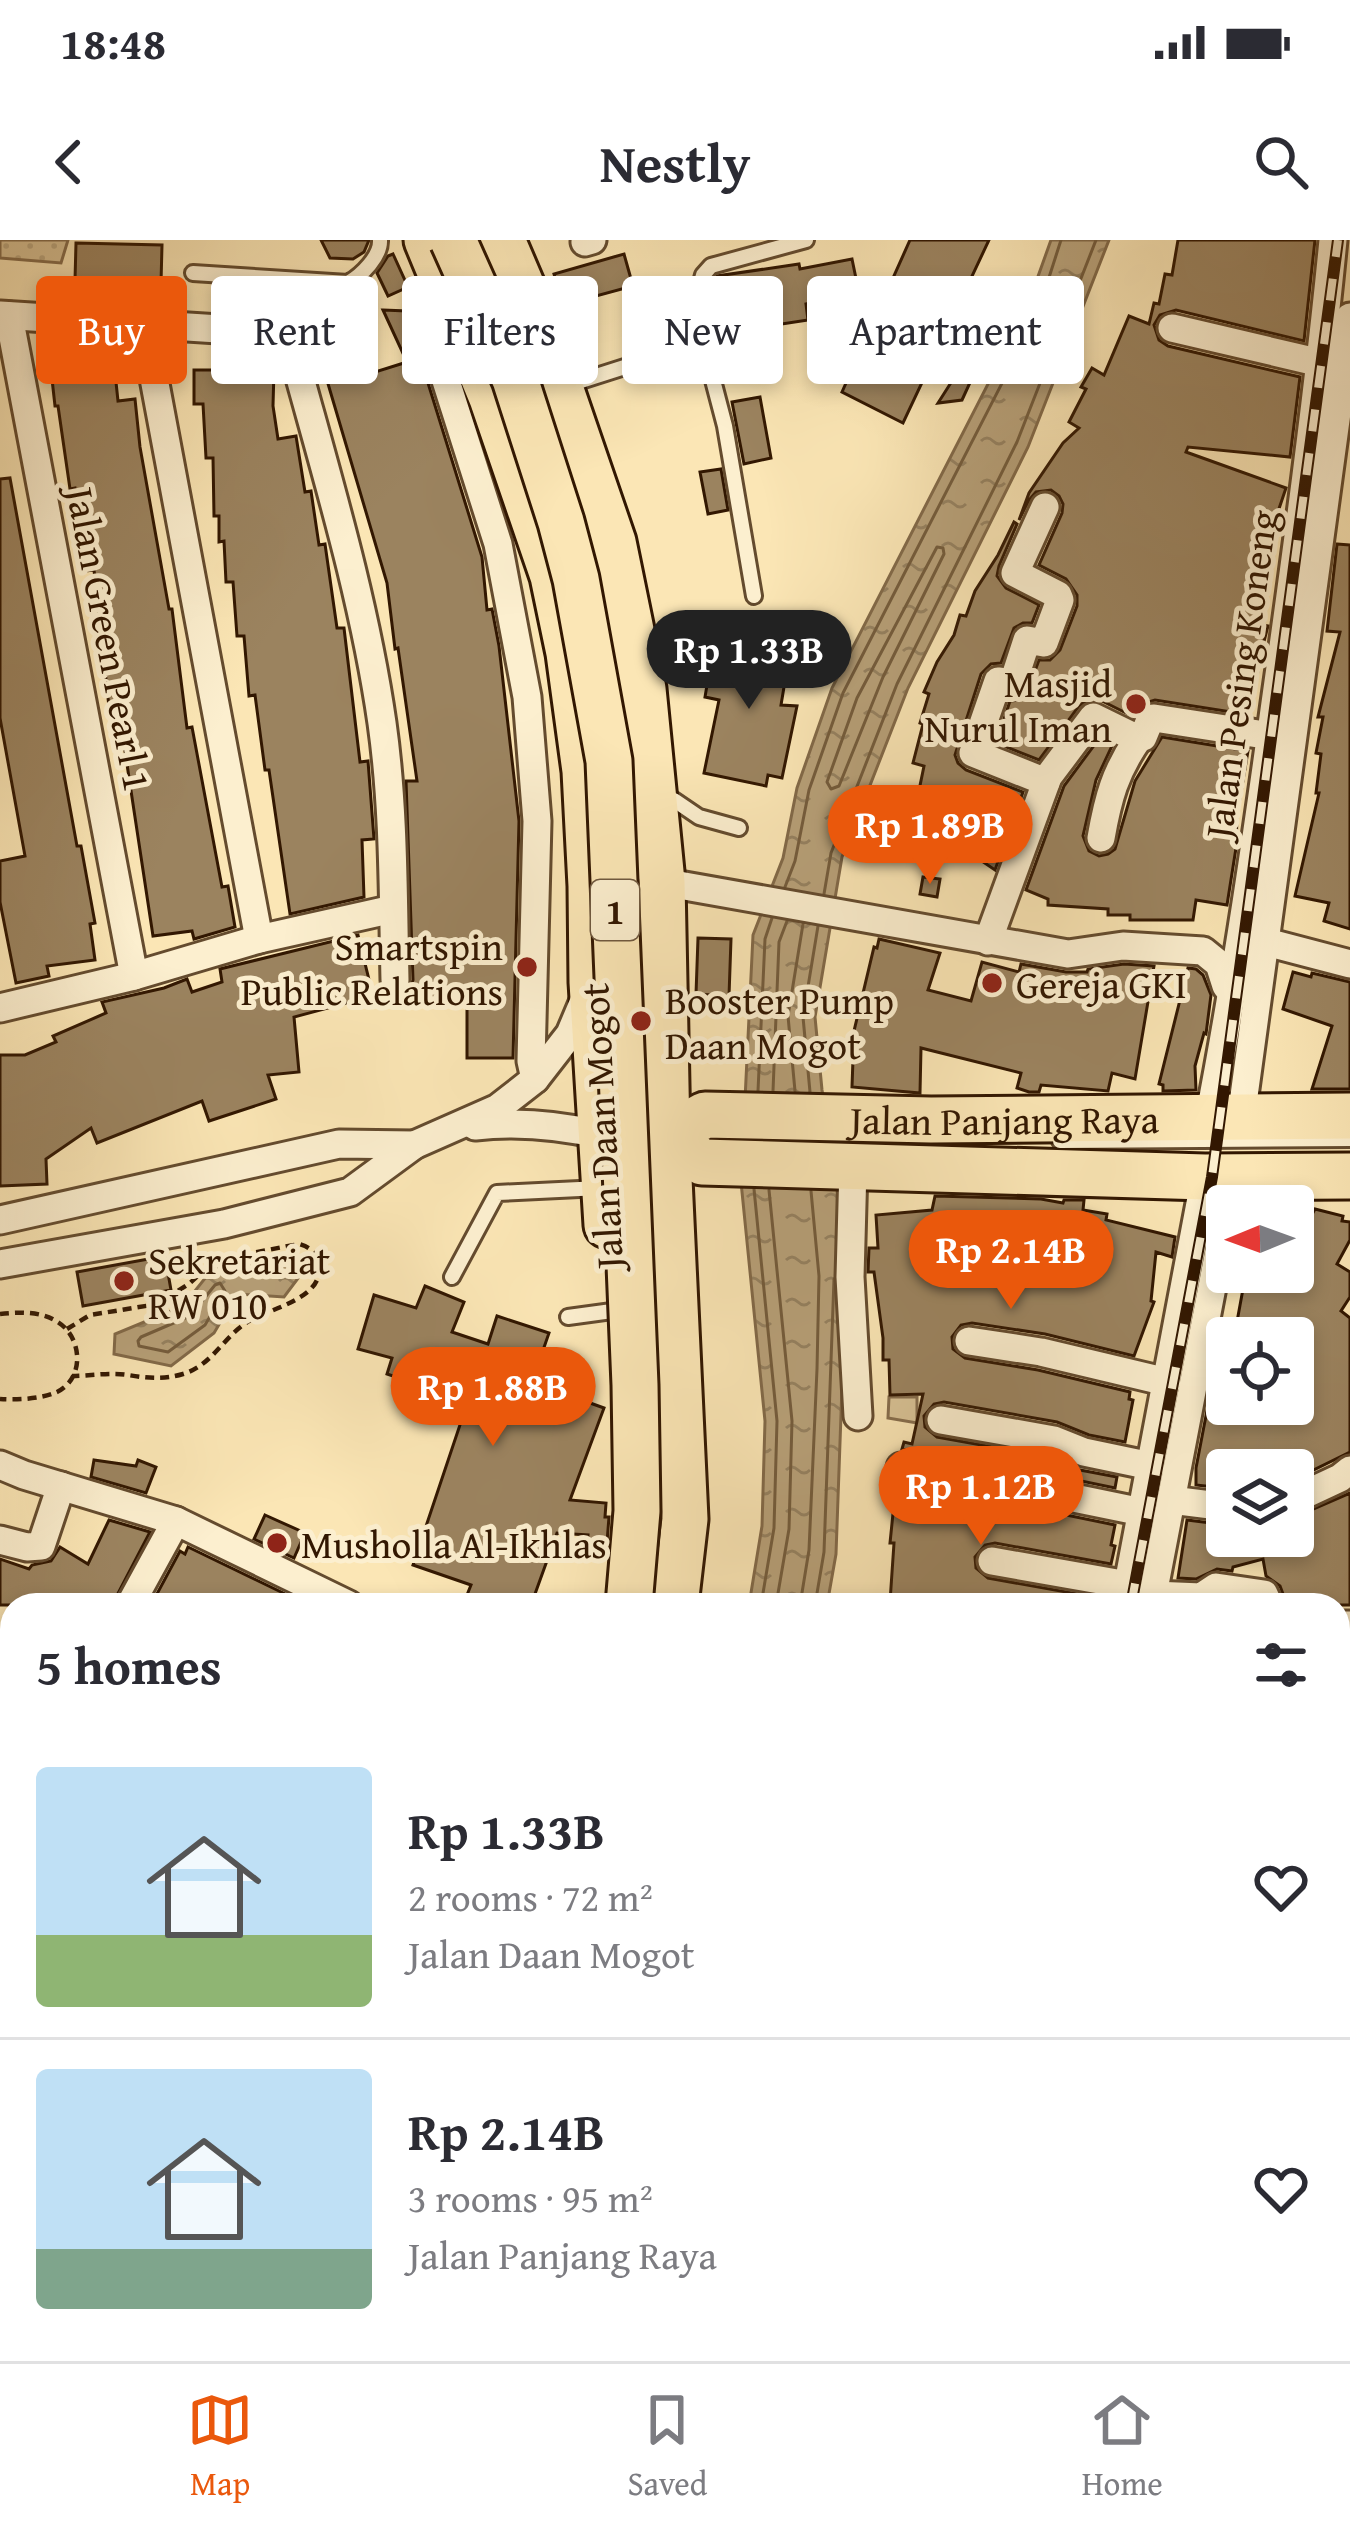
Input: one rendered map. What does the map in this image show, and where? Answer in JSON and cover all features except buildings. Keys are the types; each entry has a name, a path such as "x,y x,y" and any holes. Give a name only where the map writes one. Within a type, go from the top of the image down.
{"main road":[{"name":"Jalan Daan Mogot","path":"427,240 435,276"},
{"name":"Jalan Daan Mogot","path":"453,240 515,379 561,522 576,578 609,761 635,1406 637,1511 630,1593"},
{"name":"Jalan Daan Mogot","path":"470,240 527,369 572,507 593,582 621,760 651,1364 652,1556 647,1593"},
{"name":"Jalan Daan Mogot","path":"502,240 561,387 599,499 634,639 662,882 665,1083 692,1138 685,1520 676,1593"},
{"name":"Jalan Daan Mogot","path":"462,384 559,597 585,771 605,1188 590,1314 624,1523 617,1593"},
{"path":"559,597 578,610 598,610 611,601 622,580"},
{"path":"569,653 578,638 597,626 619,628 634,639"},
{"path":"602,1135 644,1108 665,1083"},
{"name":"Jalan Panjang Raya","path":"1226,1163 1350,1116"},
{"name":"Jalan Panjang Raya","path":"692,1138 846,1118 939,1141 1350,1176"},
{"name":"Jalan Panjang Raya","path":"602,1135 692,1138 848,1167 939,1141"}],"street":[{"name":"Jalan Pesing Koneng","path":"1139,1593 1142,1512 1167,1382 1226,1163 1233,994 1321,363 1333,240"},
{"path":"5,315 36,317"},
{"name":"Jalan Green Pearl 1","path":"5,315 134,976"},
{"path":"1140,1593 1171,1500 1266,942 1338,490 1350,317"},
{"path":"187,327 266,332 283,339 294,356 351,565 378,699 393,826 394,980"},
{"path":"1172,328 1321,363"},
{"path":"155,384 259,940"},
{"path":"460,384 498,544 527,697 537,821 531,1061 535,1079"},
{"path":"1045,506 1015,573 1060,599 1045,641 1027,640 1014,682 998,681 973,753 1046,782"},
{"path":"988,941 1046,782 1093,717 1138,739"},
{"path":"1101,838 1120,765 1154,718 1271,736"},
{"path":"662,882 1068,954 1123,946 1203,950 1219,964 1233,994"},
{"path":"0,1008 393,909"},
{"path":"1266,942 1350,964"},
{"path":"0,1264 224,1224 350,1192 414,1145 498,1108 535,1079 570,1034 592,982"},
{"path":"457,1127 505,1122 564,1126 602,1135"},
{"path":"0,1220 339,1144 414,1145"},
{"path":"848,1167 859,1416"},
{"path":"969,1341 1041,1352 1167,1382"},
{"path":"941,1420 1054,1440 1084,1453 1151,1466"},
{"path":"0,1465 176,1521 324,1593"},
{"path":"901,1467 1142,1512"},
{"path":"1314,1490 1350,1470"},
{"path":"0,1540 41,1546 61,1486"},
{"path":"1171,1500 1206,1505"},
{"path":"137,1593 176,1521"},
{"path":"992,1561 1123,1593"},
{"path":"1207,1593 1216,1587 1257,1593"}],"lane":[{"path":"193,273 348,283 379,252 380,240"},
{"path":"487,240 572,456 599,499"},
{"path":"703,276 711,266 806,240"},
{"path":"561,387 622,368"},
{"path":"714,384 754,596"},
{"path":"654,795 674,800 699,817 740,828"},
{"path":"1056,1149 1226,1163 1350,1138"},
{"path":"939,1141 950,1160 1034,1156"},
{"path":"452,1277 497,1193 605,1188"}],"path":[{"path":"67,1329 90,1315 158,1304 215,1261 299,1244 308,1247 318,1263 317,1280 307,1293 250,1320 214,1357 192,1371 166,1378 72,1376"},
{"path":"0,1314 52,1318 73,1337 78,1356 72,1376 57,1392 0,1399"}],"green space":[{"path":"0,240 68,240 61,263 0,258"},
{"path":"889,1397 917,1397 917,1423 888,1418"}],"water":[{"path":"1051,240 1109,240 1084,304 1084,276 1038,276"},
{"path":"988,384 1053,384 1028,447 908,688 842,857 815,1017 846,1275 836,1554 829,1593 751,1593 762,1526 765,1421 741,1182 753,935 783,858 797,788 832,688"},
{"path":"308,1265 284,1297 237,1294 214,1333 171,1366 114,1354 115,1334 183,1306 214,1267"}],"railway":[{"path":"1133,1593 1212,1177 1338,240"}],"place":[{"name":"Masjid Nurul Iman","path":"1136,704"},
{"name":"Smartspin Public Relations","path":"527,967"},
{"name":"Gereja GKI","path":"992,983"},
{"name":"Booster Pump Daan Mogot","path":"641,1021"},
{"name":"Sekretariat RW 010","path":"124,1281"},
{"name":"Musholla Al-Ikhlas","path":"277,1543"}]}
